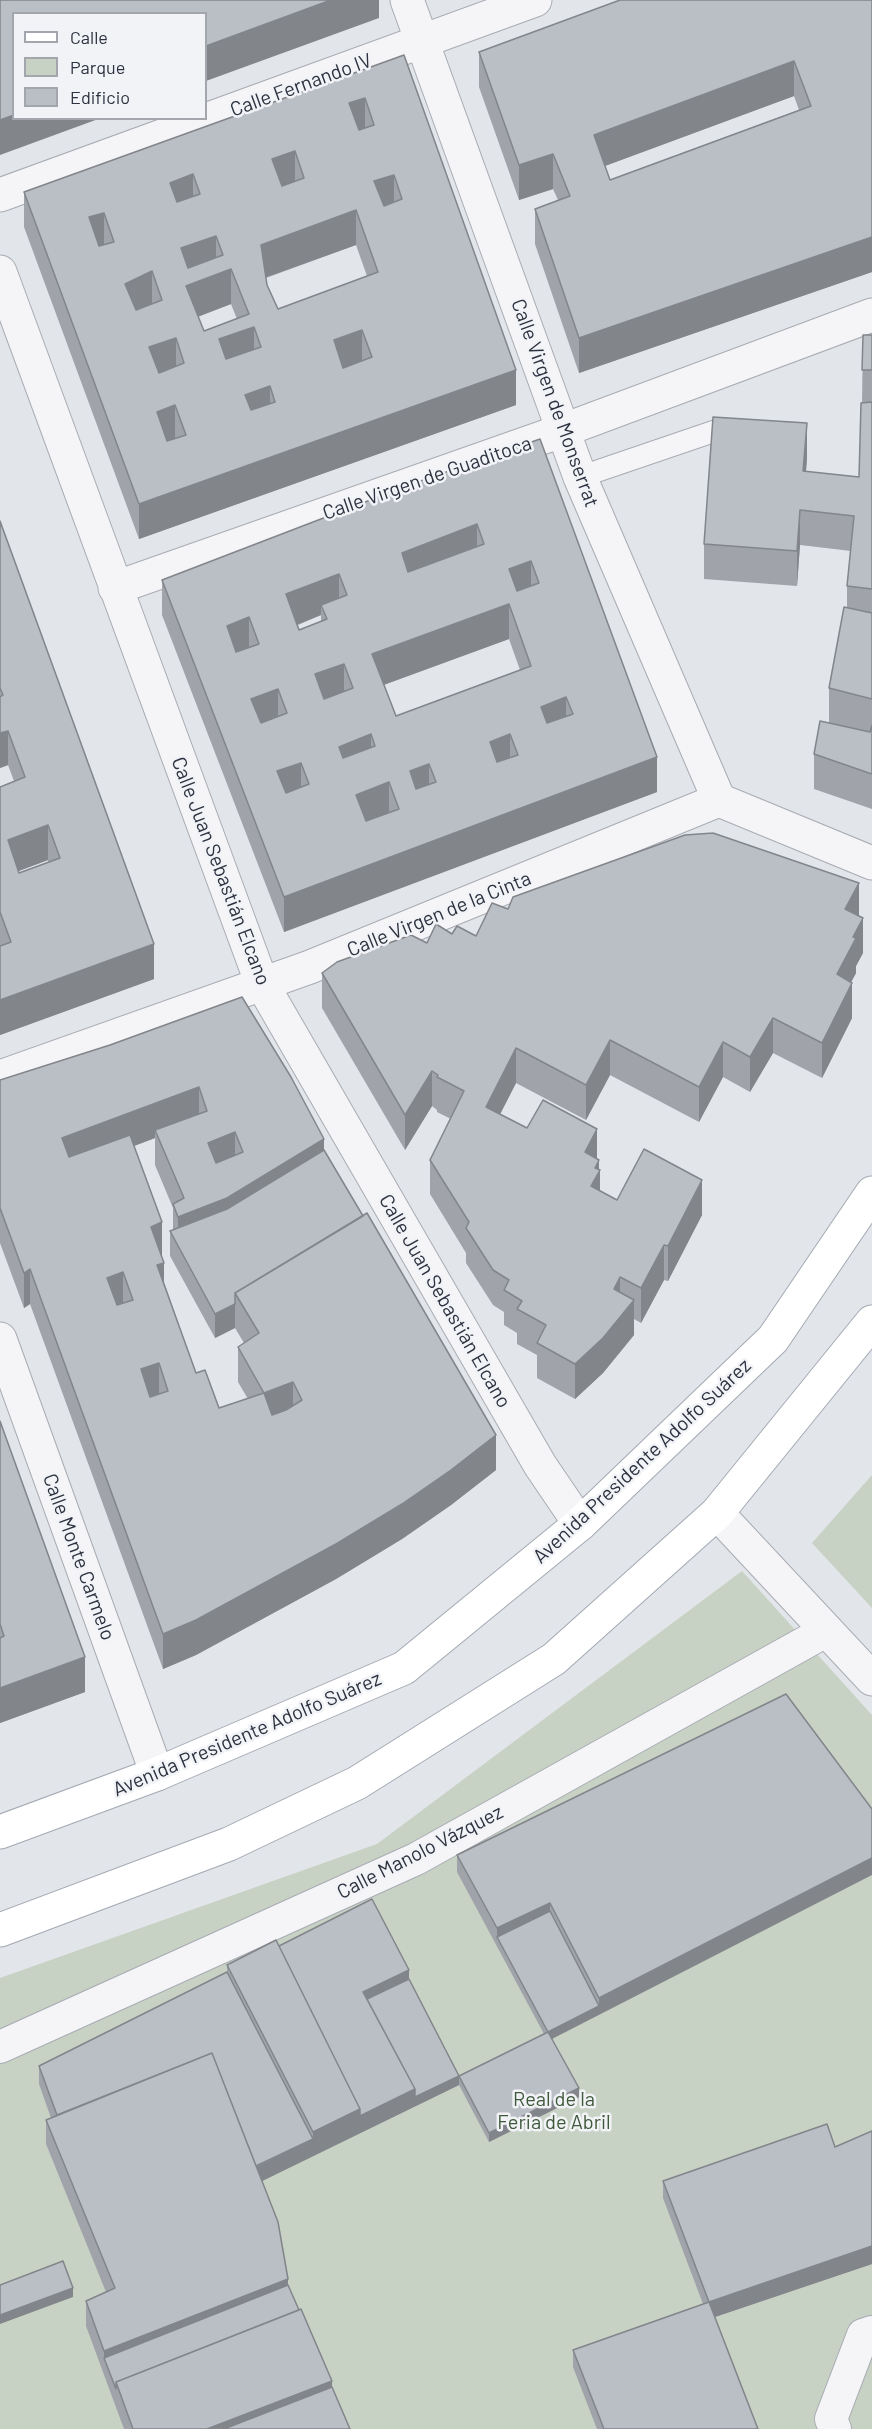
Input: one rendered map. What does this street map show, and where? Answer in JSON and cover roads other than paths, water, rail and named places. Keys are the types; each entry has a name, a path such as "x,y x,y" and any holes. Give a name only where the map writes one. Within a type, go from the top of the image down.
{"main road":[{"name":"Avenida Presidente Adolfo Suárez","path":"0,1832 157,1774 404,1668 580,1524 773,1339 872,1193"},
{"path":"0,1930 229,1844 357,1783 554,1659 717,1513 872,1322"}],"street":[{"name":"Calle Virgen de Monserrat","path":"407,0 580,477 719,800"},
{"name":"Calle Fernando IV","path":"207,119 535,0"},
{"name":"Calle Fernando IV","path":"0,195 206,120"},
{"name":"Calle Juan Sebastián Elcano","path":"0,272 262,984 540,1465 580,1524"},
{"name":"Calle Virgen de Guaditoca","path":"116,588 564,430 872,315"},
{"path":"719,800 872,864"},
{"name":"Calle Virgen de la Cinta","path":"0,1077 310,967 719,800"},
{"name":"Calle Monte Carmelo","path":"0,1339 157,1774"},
{"path":"717,1513 872,1679"},
{"name":"Calle Manolo Vázquez","path":"0,2047 416,1859 826,1630"},
{"path":"835,2429 831,2419 859,2345 863,2335 872,2332"}],"lane":[{"path":"580,477 715,431"}],"park label":[{"name":"Real de la Feria de Abril","path":"554,2110"}]}
